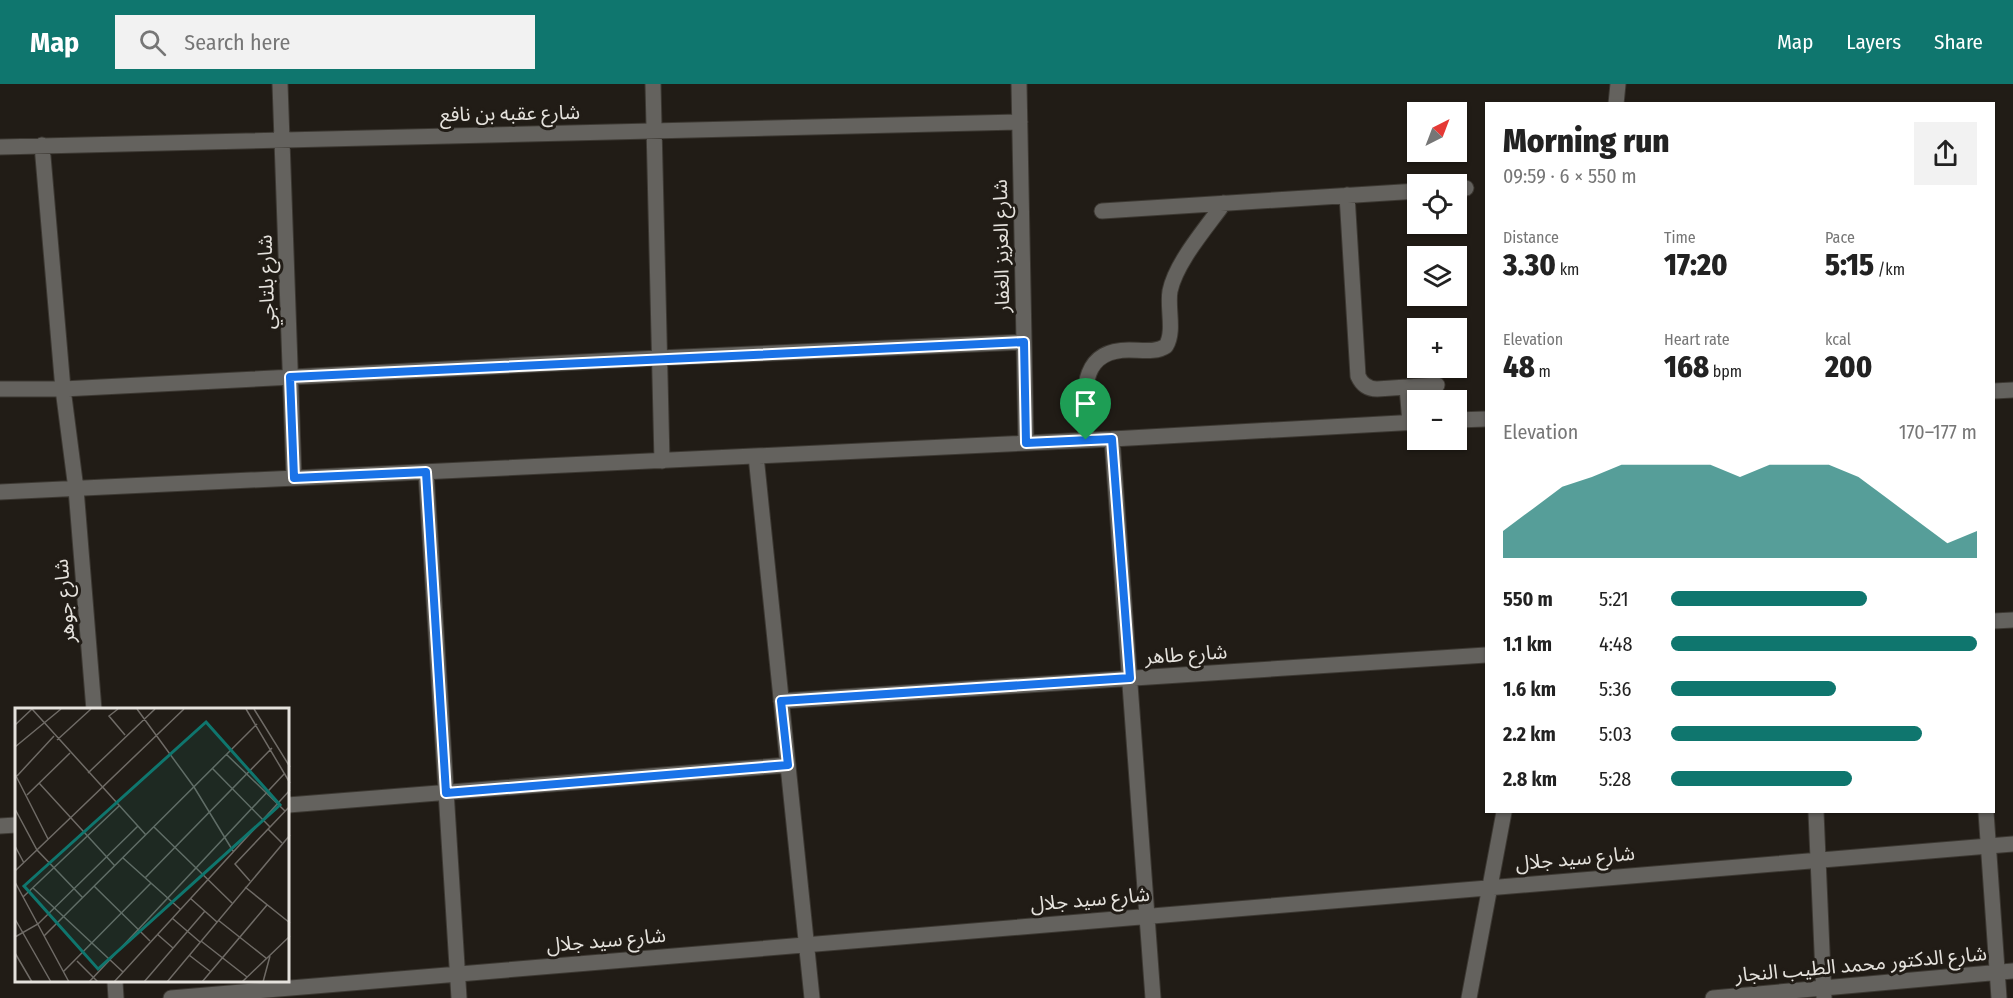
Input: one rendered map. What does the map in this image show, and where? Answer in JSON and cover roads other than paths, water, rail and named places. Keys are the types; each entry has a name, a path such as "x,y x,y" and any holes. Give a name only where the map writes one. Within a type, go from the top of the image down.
{"street":[{"name":"شارع بلتاجي","path":"280,84 294,478"},
{"path":"653,84 662,461"},
{"name":"شارع العزيز الغفار","path":"1019,84 1026,443"},
{"path":"1616,102 1618,84"},
{"name":"شارع عقبه بن نافع","path":"0,147 1020,122"},
{"name":"شارع جوهر","path":"42,146 63,389 76,489 94,708"},
{"path":"1102,211 1407,192"},
{"path":"1347,195 1360,382 1371,389 1437,385"},
{"path":"1086,440 1086,382 1092,366 1104,354 1112,351 1157,350 1166,346 1169,338 1170,291 1174,280 1184,260 1224,203"},
{"path":"0,389 63,389 659,358 1024,342"},
{"path":"1995,391 2013,390"},
{"path":"1467,420 1485,419"},
{"path":"0,492 1407,423"},
{"path":"1112,439 1152,998"},
{"path":"756,456 812,998"},
{"path":"426,472 459,998"},
{"path":"1995,621 2013,620"},
{"name":"شارع طاهر","path":"781,701 1485,655"},
{"path":"290,806 788,765"},
{"path":"1469,998 1504,813"},
{"path":"1816,813 1824,993"},
{"path":"1986,813 1999,998"},
{"path":"0,826 15,825"},
{"name":"شارع سيد جلال","path":"171,998 2013,844"},
{"name":"شارع الدكتور محمد الطيب النجار","path":"1713,998 1824,993 2013,971"},
{"path":"115,983 116,998"}]}
